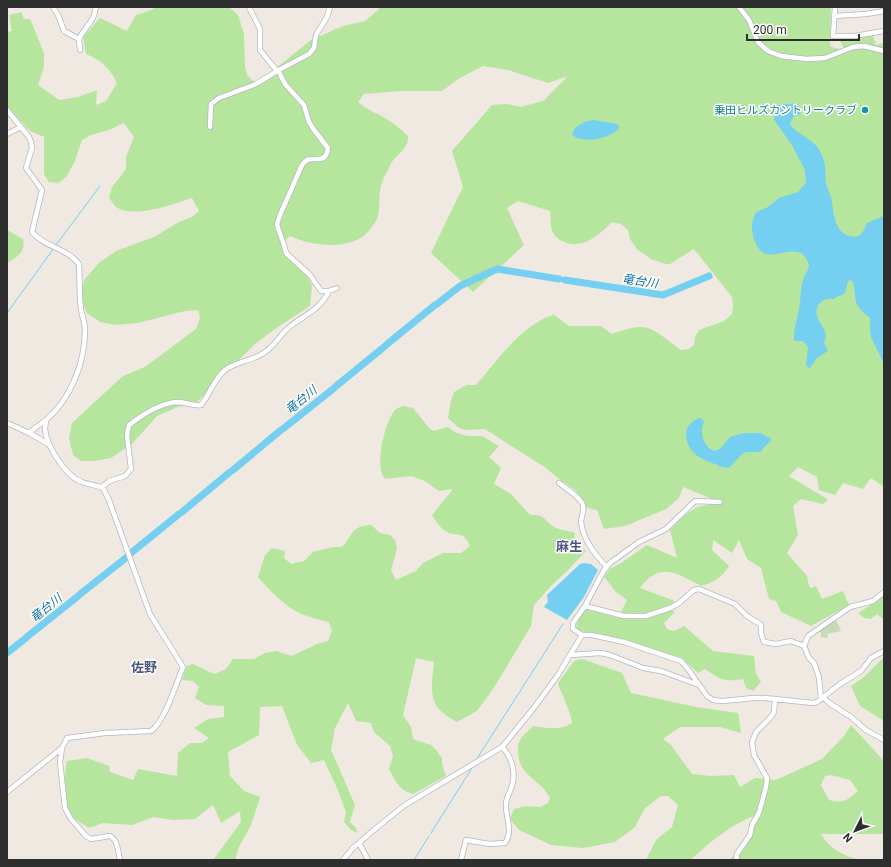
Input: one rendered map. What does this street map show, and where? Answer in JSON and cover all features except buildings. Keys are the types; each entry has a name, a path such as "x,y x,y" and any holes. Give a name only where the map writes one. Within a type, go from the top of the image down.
{"street":[{"path":"53,7 58,15 64,31 79,39"},
{"path":"80,50 79,39 81,33 94,19 96,7"},
{"path":"249,7 260,29 260,50 277,70 285,84 304,105 309,122 328,148 326,156 322,159 307,160 302,165 280,215 277,224 278,228 286,253 314,278 321,291 329,291 337,288"},
{"path":"210,127 211,104 214,101 256,84 277,70 311,52 316,44 316,36 327,17 330,7"},
{"path":"739,7 749,20 758,42 768,51 781,56 807,59 825,58 853,47 864,46 884,51"},
{"path":"835,7 833,36 854,36 884,31"},
{"path":"835,16 884,11"},
{"path":"7,110 30,137 32,148 26,168 42,190 32,232 37,238 70,255 80,265 81,308 85,328 84,342 76,375 70,389 46,420 29,433"},
{"path":"7,134 21,127"},
{"path":"102,487 109,481 125,476 131,469 126,435 129,425 135,420 166,404 180,402 197,406 201,405 218,376 222,372 263,354 272,347 288,329 325,300 329,291"},
{"path":"7,792 62,748 70,737 128,731 151,731 157,726 167,707 183,667 150,614 110,500 102,487 82,482 72,477 62,465 50,445 45,429 46,420"},
{"path":"7,423 50,445"},
{"path":"559,483 571,491 582,503 584,508 581,522 587,541 590,548 607,567"},
{"path":"720,502 695,501 666,529 639,542 610,563 604,570 585,606 572,626 575,631 582,635 592,635 624,642 675,658 681,661 710,698 718,701 754,698 814,703 861,671 871,658 884,651"},
{"path":"585,606 624,616 646,616 670,608 679,603 694,590 699,589 735,604 747,616 760,624 761,638 764,642 776,644 791,641 804,646"},
{"path":"884,592 873,601 850,607 812,632 808,636 804,646 817,671 822,698 866,730 884,740"},
{"path":"343,860 359,843 405,805 502,746 533,709 582,635"},
{"path":"570,655 606,654 643,668 661,671 699,685"},
{"path":"736,860 737,854 750,835 752,825 758,813 766,788 767,778 754,755 752,742 756,732 774,712 775,699"},
{"path":"461,860 466,840 496,845 505,843 507,840 509,832 506,803 514,773 509,755 502,746"},
{"path":"62,748 60,762 65,808 71,819 86,836 91,839 110,836 113,837 116,842 120,860"},
{"path":"359,843 368,860"}],"green space":[{"path":"158,7 229,7 238,15 244,34 245,66 247,75 254,82 267,79 276,68 311,40 343,26 365,21 380,7 831,7 830,46 845,51 840,41 847,38 873,35 876,45 884,43 884,487 871,478 863,489 843,483 835,495 819,490 817,477 798,467 789,476 827,499 827,501 823,504 801,499 793,506 798,535 787,553 807,576 809,586 811,588 816,586 822,599 843,591 849,605 811,626 781,612 776,601 769,599 761,568 747,559 739,540 732,553 713,540 712,550 729,566 717,579 701,586 676,574 662,572 655,574 640,588 675,601 668,607 675,612 664,623 667,629 674,631 684,626 713,651 754,656 756,674 761,682 753,691 746,688 743,679 722,679 705,669 698,673 682,658 625,640 586,633 576,628 578,619 586,609 618,618 627,600 616,592 604,577 610,569 647,545 677,558 670,530 681,519 697,507 712,504 717,501 683,487 679,498 666,509 625,526 604,529 597,510 590,509 586,506 575,490 546,468 485,429 466,430 459,428 448,418 454,392 467,385 476,385 521,334 543,319 554,315 569,326 601,326 612,334 626,329 645,327 656,332 681,350 689,349 694,345 695,337 699,330 724,321 732,314 732,297 694,249 670,264 665,264 651,259 637,249 630,239 628,230 621,224 612,222 602,232 590,240 583,243 569,244 560,240 553,234 550,211 518,201 507,208 524,245 473,292 431,253 463,187 452,151 492,105 507,104 521,107 546,100 545,99 568,76 548,83 508,70 483,66 458,79 442,91 402,91 364,94 358,102 397,126 408,136 407,144 391,163 384,177 380,192 378,217 365,235 345,244 334,245 311,243 290,236 284,241 282,250 304,271 312,285 310,306 255,344 195,404 178,407 157,416 132,444 111,458 81,461 73,455 69,438 72,423 123,376 145,367 196,329 200,318 198,310 185,311 138,323 116,325 100,322 87,313 81,297 84,280 100,262 116,251 154,237 179,222 192,217 199,211 192,198 153,210 131,212 122,210 114,205 109,198 112,187 126,169 126,157 134,137 124,123 109,130 91,135 82,140 74,163 66,177 58,183 49,182 44,174 44,137 30,131 7,106 7,32 12,31 9,15 21,12 24,19 30,19 44,53 44,67 38,85 59,100 78,97 97,90 96,105 106,101 117,83 104,65 86,54 83,37 100,18 127,31 136,15"},
{"path":"7,230 23,239 24,244 20,254 7,263"},
{"path":"403,406 413,408 430,429 434,431 448,427 457,433 468,436 482,436 499,446 489,457 501,468 494,484 511,494 530,515 543,517 556,528 575,533 574,543 586,551 534,605 531,626 495,686 477,711 457,722 437,707 434,701 432,688 434,662 416,658 403,715 411,727 413,739 431,745 442,758 442,764 446,776 413,794 401,788 389,769 393,756 390,746 374,732 371,723 356,721 348,703 335,728 331,750 355,805 350,822 358,833 351,830 344,822 346,812 324,760 311,763 297,745 282,706 260,707 259,735 228,752 230,776 244,791 260,797 251,825 239,847 235,860 213,860 241,822 240,811 221,823 213,805 195,819 173,820 153,817 132,825 103,823 89,828 69,815 65,788 67,761 87,758 109,766 110,772 133,780 138,769 177,776 178,753 190,743 202,743 209,738 194,728 208,719 224,717 224,706 206,705 195,698 199,687 193,681 182,680 187,666 193,664 214,674 226,669 233,659 254,659 265,653 276,651 292,656 317,644 328,641 332,631 329,622 297,612 285,604 258,577 265,555 272,548 285,551 284,558 291,564 304,561 313,552 333,547 342,547 355,530 359,527 371,525 380,533 390,535 395,540 397,549 391,570 396,580 416,571 423,563 443,553 461,553 470,546 468,541 462,536 447,532 438,524 432,515 453,489 439,491 425,481 411,476 385,479 381,472 381,448 385,430 391,415 395,410"},
{"path":"884,595 884,620 877,614 871,619 864,618 858,613 874,603"},
{"path":"836,620 841,631 827,634 828,638 821,637 821,633 817,630"},
{"path":"884,657 884,721 860,706 851,686 864,677"},
{"path":"582,659 622,673 631,693 696,707 738,713 741,733 720,727 680,727 663,739 671,745 692,774 712,776 734,775 740,787 755,778 776,780 822,759 844,736 851,725 884,761 884,834 821,834 833,848 848,856 860,860 730,860 752,831 757,815 729,829 713,840 690,860 646,860 656,840 672,827 678,805 668,796 661,796 645,808 635,827 615,842 583,848 551,845 519,830 510,819 514,809 526,806 540,807 548,803 550,798 544,789 527,774 521,765 518,754 519,741 533,726 558,728 572,723 570,713 558,683 574,661","holes":["831,775 850,780 858,791 848,799 838,802 829,800 821,785 825,776"]}],"water":[{"path":"796,103 801,111 800,114 793,117 790,124 793,128 810,140 823,156 826,185 831,197 835,220 840,230 844,234 854,237 862,234 867,223 881,217 884,218 884,364 871,337 870,318 856,303 854,285 851,280 848,281 845,293 834,299 824,300 819,304 817,308 817,316 825,332 826,336 824,343 828,351 817,358 810,368 807,367 808,347 803,341 794,340 794,331 800,305 802,284 809,266 806,258 802,254 796,252 772,255 766,254 759,249 755,241 752,232 752,224 756,212 768,207 779,198 798,192 806,183 805,170 792,145 774,120 775,107 779,105"},
{"path":"594,120 617,124 619,128 610,135 596,139 582,139 572,135 580,124"},
{"path":"699,418 704,422 702,430 703,438 707,446 714,451 720,449 730,437 744,433 760,433 772,439 760,452 746,452 741,455 730,467 722,467 699,457 688,444 686,434 687,429 693,421"},
{"path":"580,564 591,564 598,570 584,597 567,620 544,607 548,602 547,595"}],"waterway":[{"path":"56,245 100,186"},
{"path":"7,313 54,248"},
{"name":"竜台川","path":"437,304 460,286 497,269 559,279"},
{"name":"竜台川","path":"565,280 663,295 709,276"},
{"name":"竜台川","path":"386,345 435,305"},
{"name":"竜台川","path":"335,387 384,347"},
{"name":"竜台川","path":"284,428 333,389"},
{"name":"竜台川","path":"233,470 281,430"},
{"name":"竜台川","path":"182,512 230,472"},
{"name":"竜台川","path":"131,553 179,514"},
{"name":"竜台川","path":"79,595 127,557"},
{"name":"竜台川","path":"28,636 77,597"},
{"path":"478,757 563,624"},
{"name":"竜台川","path":"7,653 26,638"},
{"path":"431,833 472,768"},
{"path":"414,860 429,836"}],"place":[{"name":"乗田ヒルズカントリークラブ","path":"865,110"}],"district":[{"name":"麻生","path":"569,546"},
{"name":"佐野","path":"144,667"}]}
